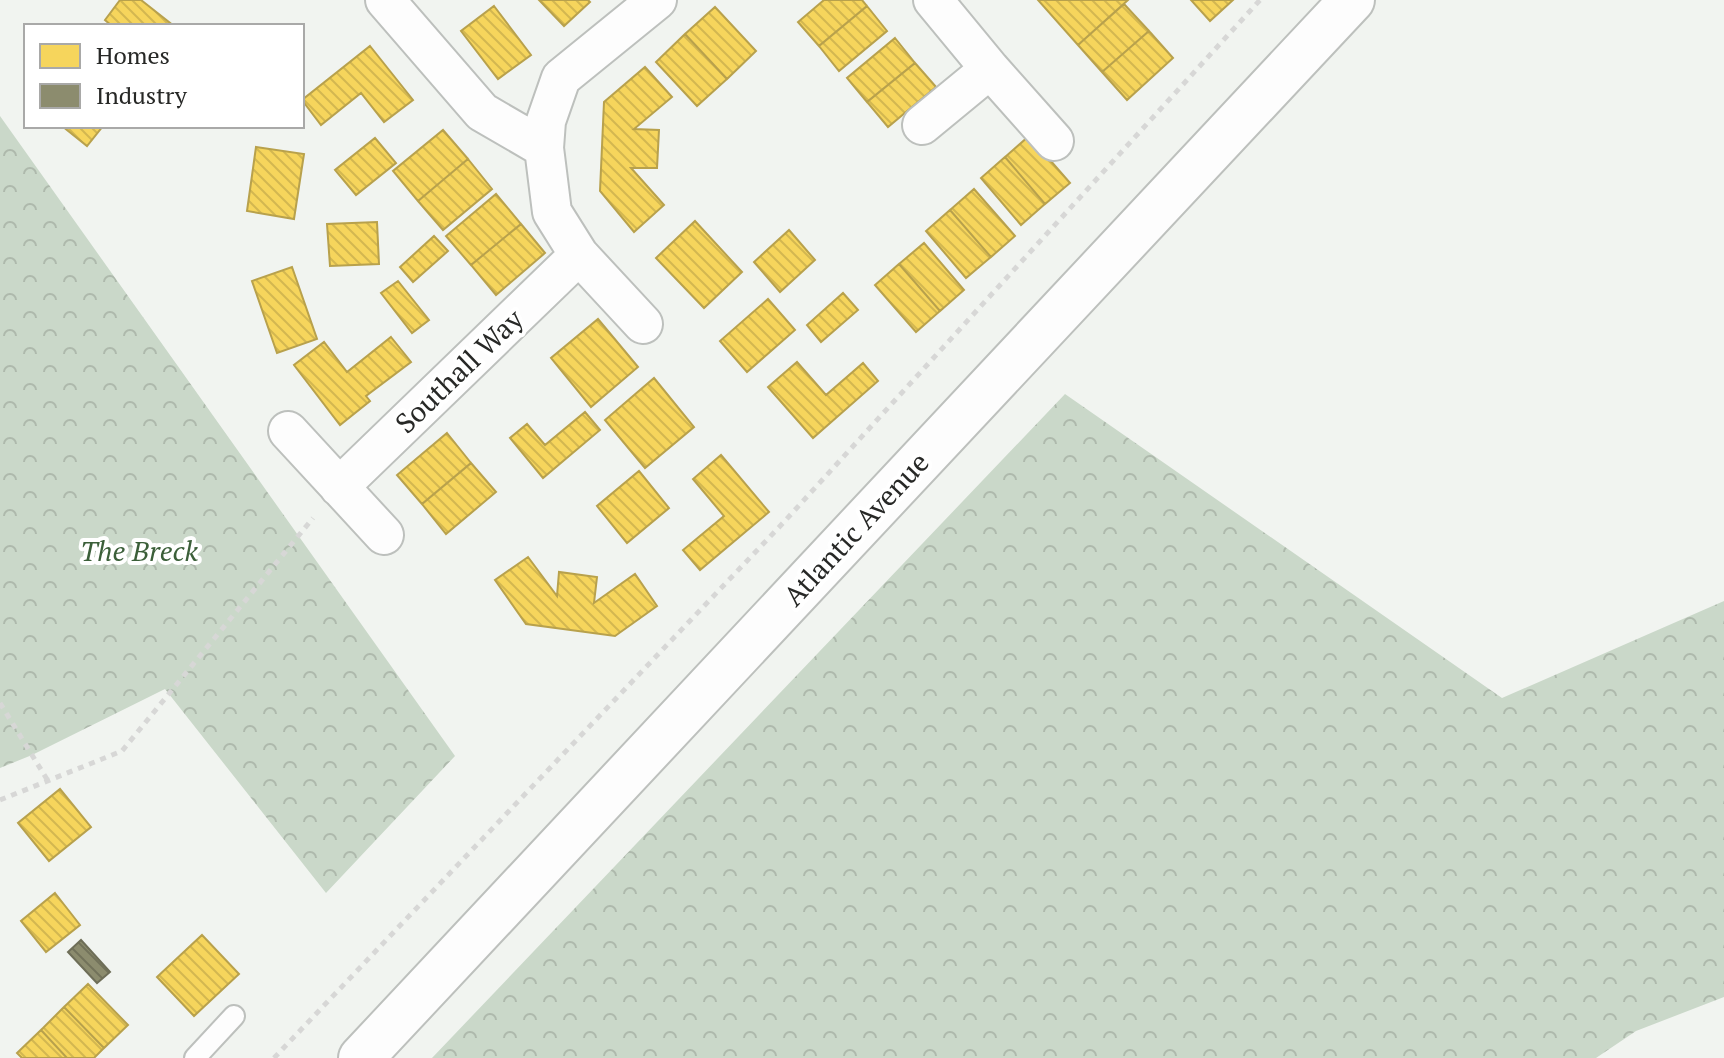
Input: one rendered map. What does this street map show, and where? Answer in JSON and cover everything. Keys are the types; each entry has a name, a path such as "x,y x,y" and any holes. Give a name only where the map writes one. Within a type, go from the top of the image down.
{"street":[{"path":"385,0 482,112 544,148"},
{"path":"643,324 579,255 552,212 544,148 546,121 561,78 657,0"},
{"path":"933,0 1054,141"},
{"name":"Atlantic Avenue","path":"361,1058 1352,0"},
{"path":"922,125 990,69"},
{"name":"Southall Way","path":"339,487 579,255"},
{"path":"288,431 384,535"}],"lane":[{"path":"195,1058 234,1016"}],"path":[{"path":"274,1058 783,523 1260,0"},
{"path":"0,800 122,751 339,487"},
{"path":"0,703 48,781"}],"green space":[{"name":"The Breck","path":"0,116 455,756 326,893 165,689 0,768"},
{"path":"1065,394 1502,698 1724,601 1724,997 1636,1031 1596,1058 432,1058"}],"building: Homes":[{"path":"120,0 141,0 171,24 110,24 105,20"},
{"path":"539,0 588,0 590,2 564,26"},
{"path":"824,0 862,0 867,6 819,46 798,22"},
{"path":"1038,0 1128,0 1078,45"},
{"path":"1191,0 1233,0 1210,21"},
{"path":"1124,4 1149,31 1102,72 1078,45"},
{"path":"494,6 531,55 498,79 461,31"},
{"path":"867,6 887,31 839,71 819,46"},
{"path":"715,7 756,51 727,79 685,34"},
{"path":"1149,31 1173,58 1127,100 1102,72"},
{"path":"685,34 727,79 697,106 656,62"},
{"path":"895,38 915,63 867,102 847,78"},
{"path":"370,46 413,100 384,122 361,93 321,125 304,98"},
{"path":"915,63 936,87 888,127 867,102"},
{"path":"645,67 672,97 634,129 659,130 657,168 631,168 664,205 634,232 600,191 604,102"},
{"path":"64,128 101,128 87,146"},
{"path":"443,130 468,159 418,201 393,171"},
{"path":"1029,136 1070,183 1045,204 1005,157"},
{"path":"375,138 396,163 356,195 335,170"},
{"path":"256,147 304,154 294,219 247,211"},
{"path":"1005,157 1045,204 1021,225 981,178"},
{"path":"468,159 492,189 443,230 418,201"},
{"path":"974,189 1015,236 991,257 950,210"},
{"path":"496,194 521,224 471,265 446,236"},
{"path":"950,210 991,257 966,278 926,231"},
{"path":"695,221 742,272 704,308 656,258"},
{"path":"377,222 379,264 330,266 327,224"},
{"path":"521,224 545,253 496,295 471,265"},
{"path":"789,230 815,260 780,292 754,262"},
{"path":"434,236 448,251 413,282 400,267"},
{"path":"924,243 964,290 940,311 899,264"},
{"path":"899,264 940,311 916,332 875,285"},
{"path":"292,267 317,339 277,353 252,281"},
{"path":"398,281 429,320 412,333 381,293"},
{"path":"843,293 858,310 821,342 807,325"},
{"path":"768,299 795,330 747,372 720,341"},
{"path":"598,319 638,367 591,407 551,358"},
{"path":"391,337 411,362 366,396 370,401 340,425 294,365 324,342 347,372"},
{"path":"797,362 826,395 863,363 878,381 813,438 768,387"},
{"path":"654,378 694,427 645,468 605,420"},
{"path":"585,412 600,430 543,478 510,438 527,424 545,445"},
{"path":"447,433 471,463 422,504 397,475"},
{"path":"721,455 769,512 700,570 683,550 724,516 693,479"},
{"path":"471,463 496,492 446,534 422,504"},
{"path":"639,471 669,508 627,543 597,506"},
{"path":"528,557 557,596 559,572 597,577 594,603 635,574 657,606 615,636 526,624 495,580"},
{"path":"60,789 91,827 49,861 18,823"},
{"path":"55,893 80,925 46,952 21,921"},
{"path":"202,935 239,974 194,1016 157,977"},
{"path":"88,984 128,1025 104,1048 64,1007"},
{"path":"64,1007 104,1048 94,1058 67,1058 41,1030"},
{"path":"41,1030 67,1058 22,1058 17,1053"}],"building: Industry":[{"path":"81,940 110,972 97,983 68,952"}]}
